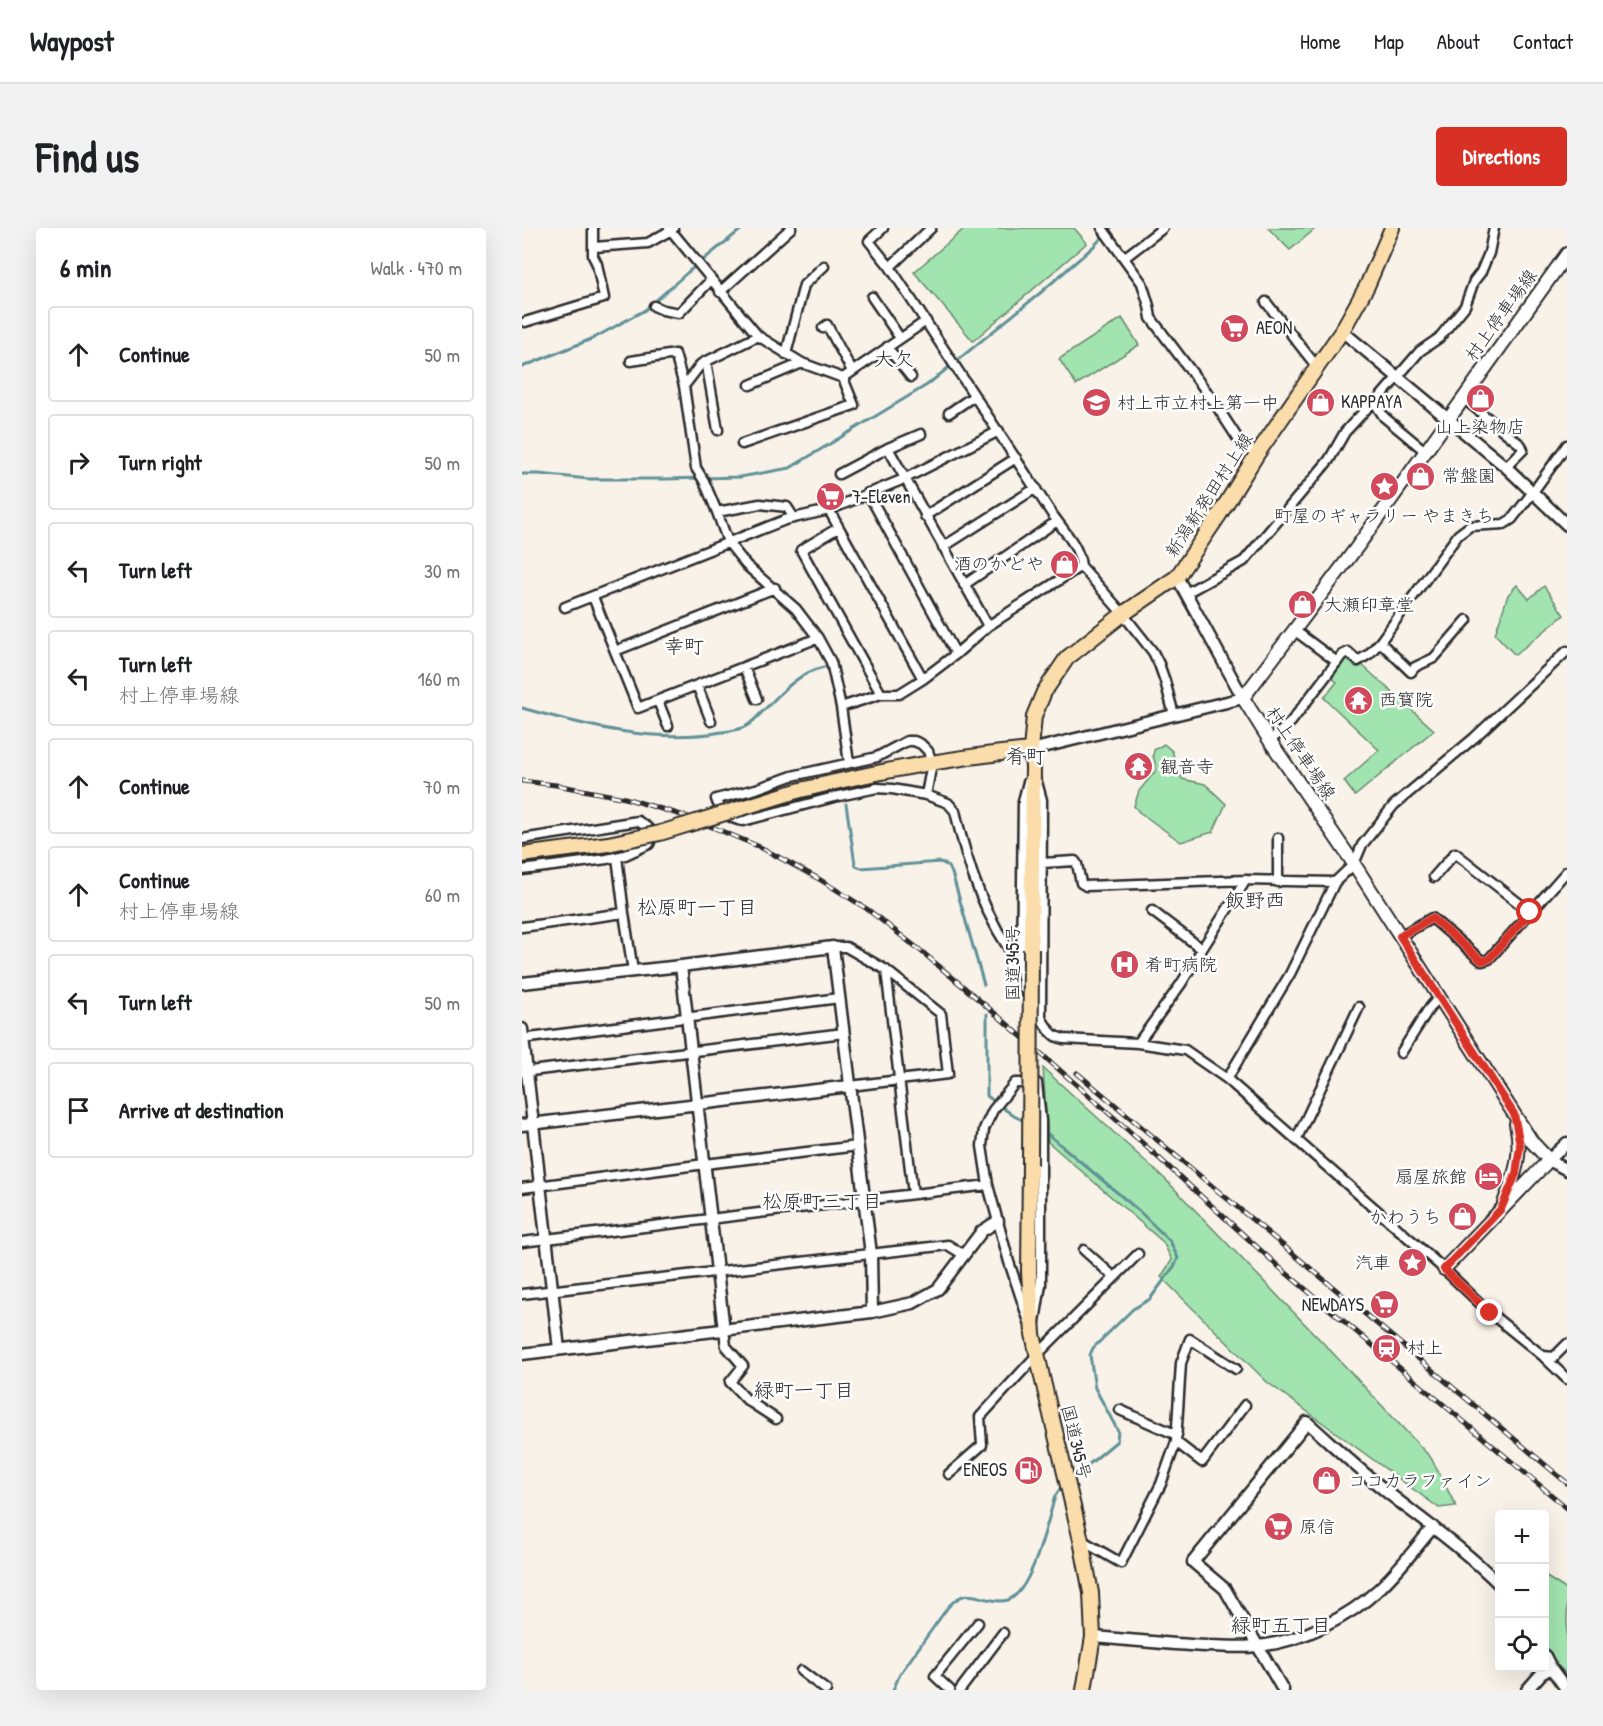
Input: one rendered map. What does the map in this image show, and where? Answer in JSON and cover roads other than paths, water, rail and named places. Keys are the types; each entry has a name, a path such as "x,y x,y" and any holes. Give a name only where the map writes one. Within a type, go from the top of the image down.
{"main road":[{"name":"新潟新発田村上線","path":"1031,750 1034,716 1044,692 1066,658 1177,577 1257,454 1342,332 1367,286 1392,228"},
{"name":"村上停車場線","path":"1549,1160 1532,1142 1354,864 1243,698 1357,546 1567,254"},
{"path":"522,855 609,844 660,833 797,790 847,778 932,763 1031,750"},
{"name":"国道345号","path":"1031,750 1033,767 1029,1272 1033,1334 1037,1355 1089,1577 1093,1637 1084,1690"},
{"path":"1501,1209 1516,1174 1520,1145 1514,1114"},
{"path":"1444,1269 1549,1160"}],"street":[{"path":"525,322 604,298 597,264 593,256 593,228"},
{"path":"720,292 791,228"},
{"path":"883,228 869,241 890,267 1077,549 1081,567 1124,614 1153,652 1160,664 1174,715"},
{"path":"890,267 930,228"},
{"path":"1102,228 1142,283 1151,318 1212,399 1240,442 1257,454"},
{"path":"1124,258 1162,228"},
{"path":"1186,593 1244,561 1329,460 1345,432 1370,405 1375,403 1420,351 1438,338 1465,306 1474,281 1481,272 1489,253 1494,228"},
{"path":"594,247 648,243 672,229 720,292 758,336 802,363 843,378 854,405 742,444"},
{"path":"786,354 804,285 824,266"},
{"path":"654,306 679,313 711,280"},
{"path":"872,297 900,338"},
{"path":"1266,302 1317,367"},
{"path":"843,378 926,321"},
{"path":"823,328 827,325 852,371"},
{"path":"1342,332 1506,467 1567,525"},
{"path":"684,386 701,364 758,336"},
{"path":"887,346 911,377"},
{"path":"631,361 675,354 684,386 696,468 704,481 728,542 746,565 775,588 796,609 818,638 831,662 841,707 849,763"},
{"path":"706,361 718,430"},
{"path":"750,385 802,363"},
{"path":"949,412 974,396"},
{"path":"1463,398 1521,445 1523,450 1506,467"},
{"path":"1375,403 1384,417 1425,451"},
{"path":"565,607 728,542 794,518 829,510 904,479 999,431"},
{"path":"839,474 888,448 921,434"},
{"path":"1270,741 1291,722 1342,655 1348,652 1358,661 1369,654 1458,536 1470,526 1504,524 1512,519 1567,445"},
{"path":"888,448 988,626"},
{"path":"925,516 1016,458"},
{"path":"943,548 1035,488"},
{"path":"868,493 956,654"},
{"path":"717,512 760,504 787,507 794,518"},
{"path":"829,510 923,679"},
{"path":"964,585 1057,521"},
{"path":"838,528 801,550 881,694"},
{"path":"841,707 881,694 899,694 956,654 988,626 1081,567"},
{"path":"1031,750 1243,698 1177,577"},
{"path":"615,651 775,588"},
{"path":"593,597 638,708 818,638"},
{"path":"1380,642 1411,672 1415,667 1434,658 1467,620"},
{"path":"1294,630 1337,662"},
{"path":"1227,1079 1290,974 1335,882 1354,864 1362,845 1394,805 1474,738 1567,651"},
{"path":"744,667 757,699"},
{"path":"696,685 711,721"},
{"path":"658,701 668,726"},
{"path":"926,795 932,763 928,751 921,744 907,741 877,757 792,776 756,789 716,799 718,806 732,818 743,821 877,788 926,795 948,803 954,809 972,877 999,935 1021,967"},
{"path":"1033,767 1042,800 1041,1018"},
{"path":"1033,767 1023,801 1021,967 1023,987 1048,1029 1055,1036 1064,1039 1138,1043 1185,1050 1227,1079 1444,1269 1490,1313 1544,1356 1567,1379"},
{"path":"522,839 638,821 648,828 650,842 617,857 522,870"},
{"path":"1278,838 1278,882"},
{"path":"1434,876 1455,853 1530,912"},
{"path":"617,857 633,971"},
{"path":"1042,863 1075,861 1081,883 1086,886 1246,880 1335,882"},
{"path":"1400,936 1432,918 1482,961 1489,959 1567,871"},
{"path":"1138,1043 1181,984 1246,880"},
{"path":"1152,911 1202,949"},
{"path":"522,927 624,913"},
{"path":"522,983 846,946 886,970 940,1014 948,1074 528,1125"},
{"path":"833,947 871,1254 872,1312"},
{"path":"681,966 726,1346 743,1366 730,1382 747,1400 776,1419"},
{"path":"886,970 913,1194"},
{"path":"1401,1053 1428,1010 1439,997"},
{"path":"560,1349 540,1186 528,1125 522,1035 839,998"},
{"path":"1296,1140 1359,1007"},
{"path":"525,1072 844,1033"},
{"path":"1015,1083 1037,1083 1041,1121 1041,1284 1033,1334 1009,1262 988,1185 982,1146 984,1129 993,1110 1015,1083"},
{"path":"1567,1143 1549,1160 1567,1170"},
{"path":"522,1188 858,1146"},
{"path":"522,1242 988,1185"},
{"path":"522,1354 872,1312 913,1304 938,1289 982,1232 998,1221"},
{"path":"522,1294 948,1245 964,1254"},
{"path":"1084,1250 1114,1277"},
{"path":"949,1474 982,1444 980,1417 1037,1355 1138,1254"},
{"path":"1082,1540 1121,1563 1161,1484 1176,1438 1181,1363 1190,1339 1236,1369"},
{"path":"1544,1356 1554,1357 1567,1344"},
{"path":"1119,1410 1176,1438 1202,1462 1245,1405"},
{"path":"1283,1690 1225,1589 1193,1562 1307,1422 1495,1580"},
{"path":"1093,1637 1177,1644 1256,1646 1297,1637 1359,1605 1378,1590 1433,1527"},
{"path":"950,1690 935,1676 978,1623"},
{"path":"960,1690 1003,1633"},
{"path":"1549,1664 1567,1690"},
{"path":"1527,1690 1541,1674 1551,1668"},
{"path":"801,1671 826,1690"}],"waterway":[{"path":"522,367 594,338 645,310 743,228"},
{"path":"522,474 588,479 666,479 740,477 790,468 927,385 1039,294 1093,247 1111,228"},
{"path":"522,708 596,727 646,734 671,736 729,731 748,725 792,684 806,674 824,667"},
{"path":"846,804 856,866 861,868 940,862 944,863 952,873 984,985"},
{"path":"987,1014 987,1096 1026,1122"},
{"path":"1043,1130 1139,1211 1170,1241 1178,1258 1150,1299 1133,1309 1093,1348 1090,1355 1095,1388 1118,1431 1117,1441 1070,1480"},
{"path":"893,1690 900,1674 948,1607 955,1601 966,1595 1004,1601 1017,1594 1032,1570 1055,1496 1062,1486"}],"railway":[{"path":"522,781 625,798 688,817 760,847 819,879 867,909 998,1016 1279,1267 1567,1508"},
{"path":"1077,1073 1567,1483"}],"place":[{"name":"AEON","path":"1235,328"},
{"name":"山上染物店","path":"1480,398"},
{"name":"KAPPAYA","path":"1320,402"},
{"name":"村上市立村上第一中","path":"1096,403"},
{"name":"常盤園","path":"1421,476"},
{"name":"町屋のギャラリー やまきち","path":"1384,487"},
{"name":"7-Eleven","path":"831,497"},
{"name":"酒のかどや","path":"1065,564"},
{"name":"大瀬印章堂","path":"1303,605"},
{"name":"西寳院","path":"1358,700"},
{"name":"観音寺","path":"1139,767"},
{"name":"肴町病院","path":"1124,965"},
{"name":"扇屋旅館","path":"1488,1177"},
{"name":"かわうち","path":"1462,1217"},
{"name":"汽車","path":"1412,1263"},
{"name":"NEWDAYS","path":"1385,1305"},
{"name":"村上","path":"1386,1348"},
{"name":"ENEOS","path":"1028,1470"},
{"name":"ココカラファイン","path":"1327,1481"},
{"name":"原信","path":"1278,1527"}],"district":[{"name":"大欠","path":"894,359"},
{"name":"幸町","path":"684,646"},
{"name":"肴町","path":"1026,756"},
{"name":"飯野西","path":"1255,900"},
{"name":"松原町一丁目","path":"697,907"},
{"name":"松原町三丁目","path":"822,1201"},
{"name":"緑町一丁目","path":"804,1390"},
{"name":"緑町五丁目","path":"1281,1625"}]}
